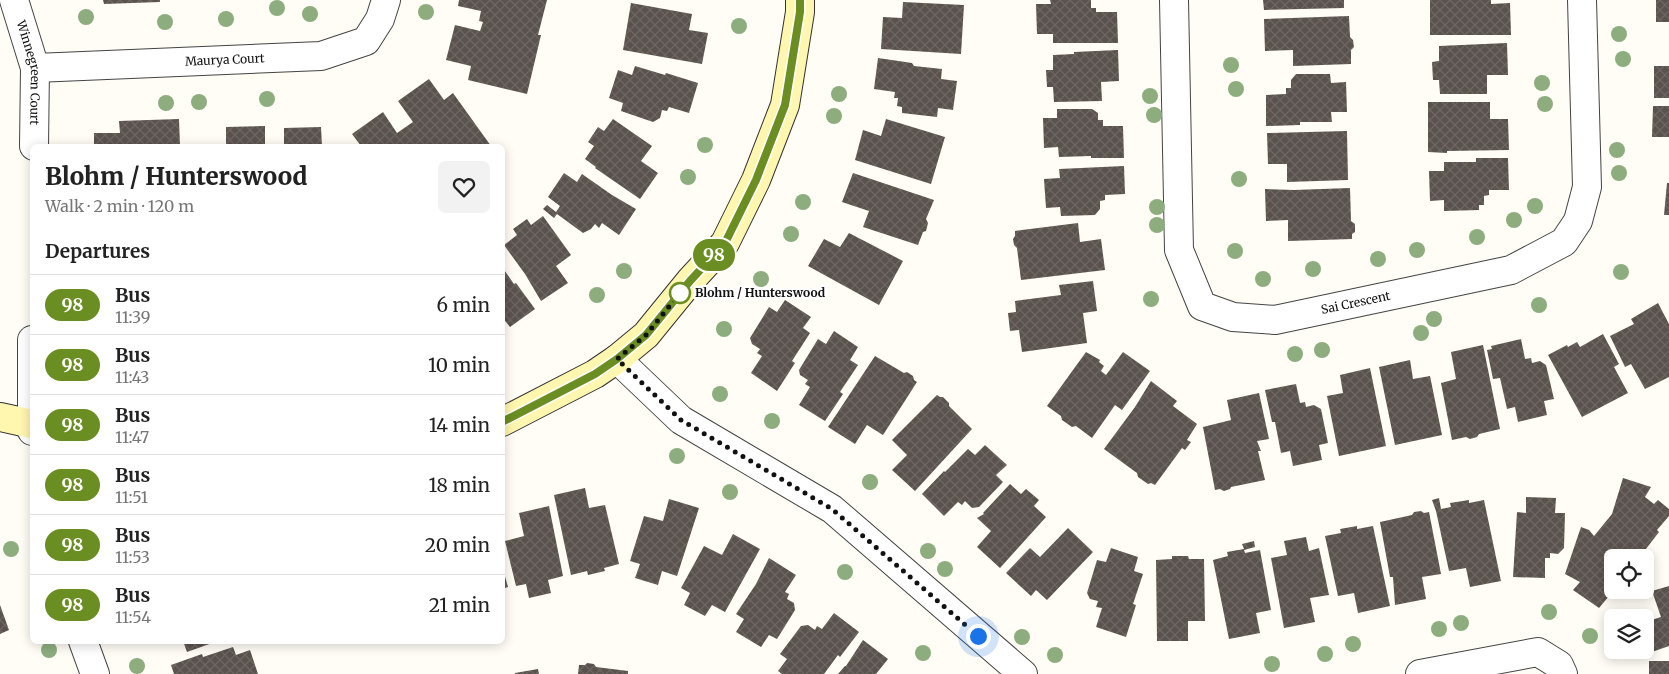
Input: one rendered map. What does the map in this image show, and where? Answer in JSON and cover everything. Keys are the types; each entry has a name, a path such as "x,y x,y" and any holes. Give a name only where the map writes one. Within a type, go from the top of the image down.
{"street":[{"name":"Winnegreen Court","path":"14,0 35,68 34,144"},
{"name":"Maurya Court","path":"35,68 321,56 366,41 380,19 386,0"},
{"path":"505,420 595,374 617,359 646,335 690,281 725,243 756,180 785,105 800,12 800,0"},
{"name":"Sai Crescent","path":"1174,0 1179,250 1202,306 1233,317 1275,320 1511,270 1564,242 1578,221 1587,187 1582,0"},
{"path":"617,359 681,420 832,509 1023,674"},
{"path":"0,417 30,425"},
{"path":"84,644 95,674"},
{"path":"1420,674 1538,652 1559,665 1563,674"}],"building":[{"path":"103,0 160,0 160,2 104,4"},
{"path":"459,0 547,0 538,35 541,35 527,94 468,80 471,66 446,60 455,25 480,31 483,22 479,21 481,11 458,6"},
{"path":"1050,0 1091,0 1091,8 1096,8 1096,12 1117,12 1118,43 1053,43 1053,34 1037,34 1036,4 1051,4"},
{"path":"1263,0 1344,0 1344,8 1264,10"},
{"path":"1430,0 1491,0 1491,4 1510,3 1511,35 1430,35"},
{"path":"1656,0 1669,0 1669,22 1656,22"},
{"path":"903,2 964,5 961,54 881,49 883,17 902,18"},
{"path":"631,3 692,14 689,30 708,33 702,64 623,50"},
{"path":"1349,16 1350,37 1353,40 1354,47 1351,50 1351,64 1293,66 1293,50 1265,51 1264,19"},
{"path":"1507,43 1508,75 1487,75 1487,94 1440,94 1439,80 1433,80 1432,62 1439,61 1439,46"},
{"path":"1118,50 1119,81 1101,82 1102,101 1054,102 1053,87 1047,87 1046,70 1053,70 1053,55"},
{"path":"878,58 912,63 914,66 942,69 941,79 957,81 953,110 938,108 937,117 902,113 902,107 897,106 898,98 894,98 895,92 874,89"},
{"path":"635,66 698,83 689,113 669,107 667,111 662,110 660,118 653,122 621,111 623,103 609,98 618,70 632,75"},
{"path":"1654,66 1669,66 1669,98 1654,98"},
{"path":"1296,74 1330,74 1331,83 1346,82 1347,112 1331,112 1332,122 1300,122 1300,125 1266,126 1266,95 1286,94 1286,88 1291,88 1291,80"},
{"path":"429,79 444,100 453,93 490,144 360,144 352,134 383,112 397,133 413,122 398,101"},
{"path":"1428,102 1490,102 1490,119 1508,119 1509,150 1428,152"},
{"path":"1653,106 1669,106 1669,137 1652,137"},
{"path":"1057,109 1092,109 1098,113 1098,120 1103,120 1103,126 1123,126 1124,158 1059,157 1058,147 1044,148 1043,118 1057,118"},
{"path":"179,119 180,144 94,144 94,133 120,133 119,121"},
{"path":"613,119 652,146 641,161 658,173 640,199 585,159 594,146 588,142 598,127 604,131"},
{"path":"886,119 945,137 931,184 855,160 863,130 881,136"},
{"path":"265,126 265,144 226,144 226,127"},
{"path":"321,127 322,144 284,144 284,128"},
{"path":"1347,131 1348,180 1287,182 1287,164 1268,164 1267,133"},
{"path":"1476,158 1508,158 1509,190 1489,190 1489,195 1484,196 1484,205 1479,205 1479,210 1444,211 1444,200 1430,201 1429,171 1444,171 1444,162 1476,162"},
{"path":"1124,166 1125,194 1105,195 1105,200 1100,201 1100,209 1095,215 1061,216 1060,207 1046,208 1044,179 1060,178 1059,169"},
{"path":"564,173 577,182 582,174 636,209 619,235 602,223 599,228 595,224 591,229 583,233 557,214 554,218 543,209 547,205 556,212 560,206 548,197"},
{"path":"853,173 934,200 926,219 928,223 926,231 923,232 918,245 863,227 869,211 842,202"},
{"path":"1667,183 1669,183 1669,215 1664,215"},
{"path":"1350,188 1351,221 1355,224 1355,232 1352,234 1352,239 1288,241 1288,220 1266,221 1265,189"},
{"path":"543,216 571,255 556,266 568,283 541,301 505,246 505,244 517,235 513,229 527,219 531,225"},
{"path":"1078,223 1080,242 1101,239 1105,270 1021,280 1017,248 1014,245 1013,239 1015,231"},
{"path":"849,233 903,261 879,305 808,266 824,239 840,247"},
{"path":"505,271 535,309 510,327 505,321"},
{"path":"1093,281 1097,311 1083,313 1087,343 1022,352 1019,330 1010,331 1008,313 1016,312 1015,301 1061,295 1059,285"},
{"path":"785,300 811,317 803,328 810,333 792,361 795,363 777,391 751,373 762,356 757,353 760,349 752,344 750,338 769,307 777,312"},
{"path":"1658,303 1669,324 1669,377 1645,389 1631,364 1625,367 1610,336 1634,324 1631,319"},
{"path":"834,331 858,347 850,360 858,365 840,392 843,394 825,421 799,405 810,387 805,384 808,380 800,375 799,370 818,339 826,344"},
{"path":"1603,334 1619,364 1614,367 1628,393 1582,417 1548,355 1577,342 1580,347"},
{"path":"1521,339 1525,359 1531,358 1532,363 1540,361 1546,365 1554,399 1544,401 1547,415 1518,422 1515,407 1507,409 1500,378 1493,379 1487,350 1492,349 1491,346"},
{"path":"1483,345 1500,429 1479,434 1477,437 1470,439 1466,437 1452,440 1441,383 1456,379 1451,352"},
{"path":"1086,352 1100,360 1099,362 1104,366 1101,371 1106,375 1123,352 1150,371 1122,410 1115,405 1092,438 1076,426 1072,427 1062,420 1061,416 1047,406"},
{"path":"875,356 904,373 907,372 917,382 883,435 867,425 855,444 828,427"},
{"path":"1410,360 1413,379 1430,376 1442,435 1395,445 1379,367"},
{"path":"1370,368 1386,446 1339,456 1327,396 1343,393 1340,375"},
{"path":"1151,381 1177,401 1173,406 1197,424 1187,440 1191,442 1185,450 1182,448 1155,485 1148,484 1138,477 1137,473 1104,449 1135,407"},
{"path":"1296,384 1300,403 1305,402 1306,407 1314,405 1321,409 1328,443 1319,445 1322,460 1293,466 1290,451 1281,453 1275,422 1272,422 1265,390"},
{"path":"1259,393 1269,439 1257,441 1261,451 1258,451 1265,480 1231,487 1224,491 1220,489 1215,490 1203,427 1231,420 1227,400"},
{"path":"937,395 943,397 949,403 949,406 972,429 915,491 892,470 907,455 892,440"},
{"path":"985,445 1007,465 996,475 1003,482 979,507 972,508 965,501 962,505 958,502 944,516 922,494 968,449 975,455"},
{"path":"1623,478 1651,487 1645,497 1654,504 1658,500 1669,509 1669,516 1657,530 1659,532 1646,549 1604,549 1604,599 1606,599 1599,608 1573,590 1580,582 1565,574 1581,527 1589,530 1594,536 1612,514"},
{"path":"1010,484 1021,494 1026,489 1039,500 1034,506 1046,517 1000,568 977,547 991,531 977,518 984,514"},
{"path":"585,488 589,508 605,505 619,564 604,568 605,571 588,575 587,571 571,575 554,495"},
{"path":"1526,497 1556,498 1555,513 1565,513 1564,548 1558,554 1550,553 1550,558 1545,558 1545,578 1513,577 1517,512 1526,513"},
{"path":"1439,498 1441,509 1451,507 1450,503 1469,500 1469,503 1484,500 1501,581 1470,587 1466,568 1449,571 1432,500"},
{"path":"669,499 699,508 677,576 662,571 658,585 635,578 640,564 630,561 644,516 663,521"},
{"path":"549,506 563,576 548,580 551,593 529,598 526,584 516,586 505,541 524,536 519,513"},
{"path":"1421,511 1424,513 1429,512 1441,574 1422,577 1426,599 1395,605 1393,577 1390,577 1380,522 1412,515 1414,512"},
{"path":"1357,526 1357,529 1373,526 1390,606 1358,613 1354,593 1338,596 1325,536 1341,533 1340,529"},
{"path":"1068,528 1093,552 1047,600 1036,590 1031,596 1006,573 1030,548 1040,557"},
{"path":"733,534 760,549 725,612 712,605 705,616 684,605 690,593 681,588 704,546 722,555"},
{"path":"1306,537 1309,551 1319,548 1329,595 1310,598 1315,622 1284,628 1271,558 1287,555 1284,541"},
{"path":"1254,541 1255,547 1244,550 1245,553 1260,550 1271,610 1256,613 1260,633 1229,639 1213,560 1228,556 1227,552 1244,549 1242,544"},
{"path":"1111,548 1138,557 1134,571 1143,574 1133,604 1136,605 1126,637 1096,627 1102,608 1096,607 1098,601 1090,599 1087,593 1097,560 1106,562"},
{"path":"1172,556 1204,559 1205,621 1188,621 1188,641 1157,641 1156,560 1172,559"},
{"path":"769,558 796,575 785,592 789,594 787,599 794,603 795,610 777,639 769,635 761,647 736,632 744,619 736,614 756,584"},
{"path":"505,576 508,587 505,588"},
{"path":"1669,586 1669,646 1654,651 1654,619 1661,617 1654,597 1654,590"},
{"path":"0,605 9,630 0,634"},
{"path":"834,613 859,632 824,674 782,674 778,671 787,659 780,654 801,626 808,625 815,630 817,626 822,629"},
{"path":"863,640 888,659 876,674 838,674 846,666"},
{"path":"184,644 209,644 187,652"},
{"path":"233,647 236,655 250,650 258,674 174,674 171,665 202,654 203,657"},
{"path":"1649,661 1669,661 1669,674 1649,674"},
{"path":"594,664 596,667 628,671 628,674 578,674 579,665"},
{"path":"538,669 539,674 515,674 515,673"}],"bus line":[{"name":"98","path":"505,420 595,374 617,359 646,335 690,281 725,243 756,180 785,105 800,12 800,0"}],"place":[{"name":"Blohm / Hunterswood","path":"680,293"}],"route":[{"path":"680,293 646,335 617,359 681,420 832,509 978,636"}]}
